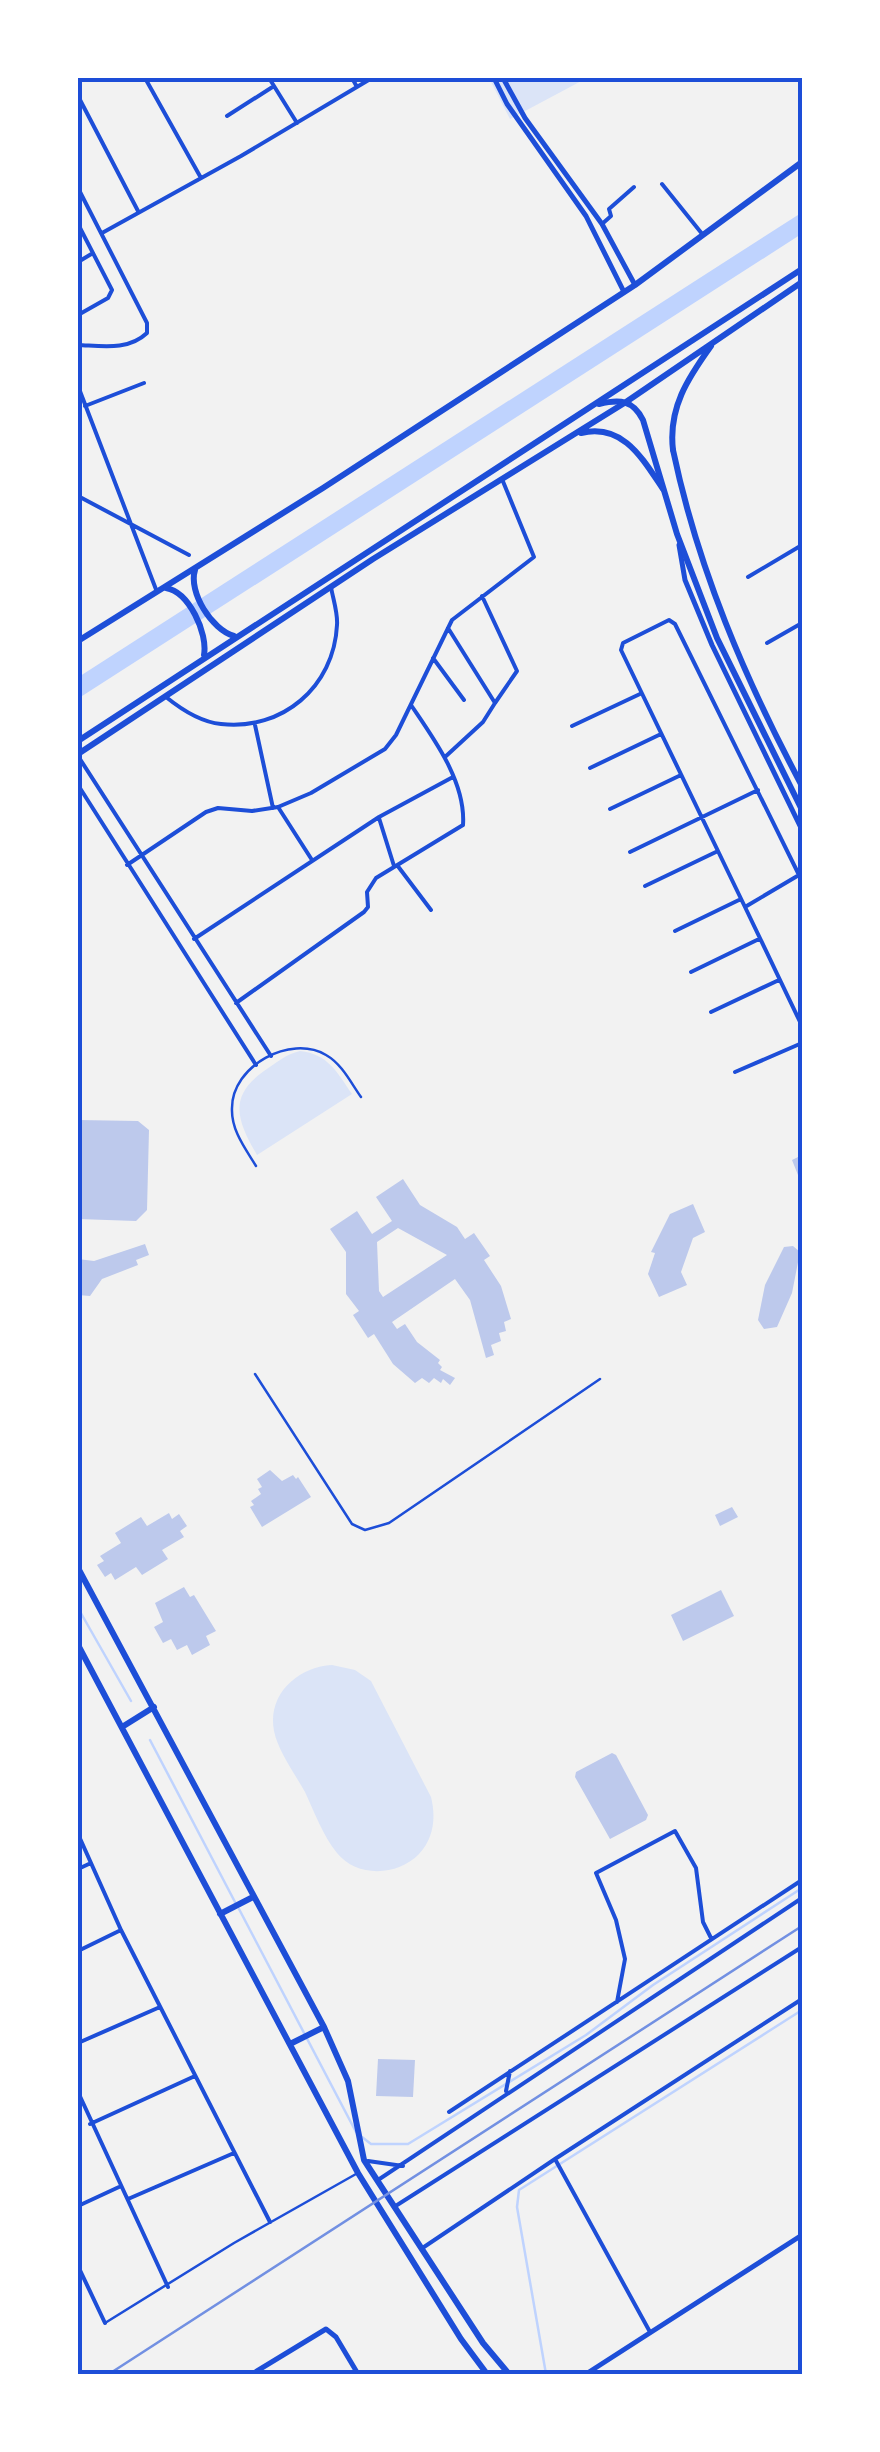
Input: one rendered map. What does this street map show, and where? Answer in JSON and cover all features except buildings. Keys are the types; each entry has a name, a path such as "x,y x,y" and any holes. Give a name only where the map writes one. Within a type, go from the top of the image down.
{"main road":[{"path":"78,641 195,570 624,292 802,162"},
{"path":"78,742 204,656 599,404 802,269"},
{"path":"78,755 330,587 626,402 802,282"},
{"path":"715,341 691,374 675,408 670,432 672,450 692,528 738,659 802,786"},
{"path":"599,404 626,402 635,407 643,420 677,534 734,677 802,810"},
{"path":"572,435 602,430 622,438 633,446 663,489"},
{"path":"195,570 193,586 216,627 235,636"},
{"path":"166,588 180,594 204,634 204,656"},
{"path":"78,1568 154,1707 249,1899 345,2070 363,2157 483,2343 510,2374"},
{"path":"78,1645 224,1913 358,2173 487,2374"},
{"path":"122,1726 154,1707"},
{"path":"224,1913 249,1899"},
{"path":"292,2043 321,2029"}],"street":[{"path":"145,78 201,178"},
{"path":"269,78 297,122"},
{"path":"352,78 357,87"},
{"path":"102,233 372,78"},
{"path":"494,78 515,116 586,216 624,292"},
{"path":"502,78 525,118 602,224 634,285"},
{"path":"227,116 274,86"},
{"path":"78,96 139,213"},
{"path":"662,184 704,235"},
{"path":"602,224 611,216 609,209 634,187"},
{"path":"78,188 147,324 148,333 120,347 78,345"},
{"path":"78,224 111,294 78,314"},
{"path":"78,262 93,253"},
{"path":"85,406 144,383"},
{"path":"78,386 158,593"},
{"path":"127,865 206,812 218,808 276,808 311,793 385,749 396,735 448,628 459,614 528,562 533,552 500,480"},
{"path":"78,496 190,556"},
{"path":"677,534 681,566 692,597 736,698 802,830"},
{"path":"748,577 802,545"},
{"path":"163,695 188,714 218,724 255,724 285,714 314,690 332,659 338,622 330,587"},
{"path":"445,757 483,722 516,671 482,596"},
{"path":"745,906 800,875 673,621 623,643 621,650 802,1026"},
{"path":"767,643 802,623"},
{"path":"448,628 495,703"},
{"path":"433,658 464,700"},
{"path":"572,726 642,693"},
{"path":"236,1002 364,912 368,906 367,892 376,878 463,825 464,814 445,757 410,704"},
{"path":"255,724 276,808 312,860"},
{"path":"590,768 661,734"},
{"path":"78,755 271,1056"},
{"path":"610,810 681,775"},
{"path":"194,939 378,817 452,776"},
{"path":"78,785 256,1065"},
{"path":"630,852 758,790"},
{"path":"378,817 395,866 431,910"},
{"path":"645,886 718,851"},
{"path":"675,931 741,899"},
{"path":"691,972 760,938"},
{"path":"711,1012 780,979"},
{"path":"734,1072 802,1043"},
{"path":"618,2002 625,1958 616,1920 596,1872 675,1830 696,1868 703,1922 711,1938"},
{"path":"78,1834 121,1930 270,2222"},
{"path":"78,1869 93,1862"},
{"path":"449,2112 802,1880"},
{"path":"377,2180 802,1898"},
{"path":"78,1950 121,1930"},
{"path":"394,2206 802,1946"},
{"path":"421,2250 802,1999"},
{"path":"78,2044 161,2007"},
{"path":"596,2016 602,2031"},
{"path":"506,2094 510,2072"},
{"path":"90,2124 195,2076"},
{"path":"78,2092 168,2286"},
{"path":"126,2200 234,2153"},
{"path":"363,2157 403,2166"},
{"path":"556,2160 650,2332"},
{"path":"78,2206 120,2186"},
{"path":"586,2374 802,2235"},
{"path":"78,2266 105,2323"},
{"path":"252,2374 326,2330 336,2336 358,2374"}],"lane":[{"path":"256,1166 235,1129 232,1106 244,1075 256,1065 271,1056 303,1047 318,1050 341,1067 361,1098"},
{"path":"255,1374 352,1524 365,1530 389,1523 600,1379"},
{"path":"105,2323 358,2173"}],"shaded area":[{"path":"489,78 587,78 510,119"},
{"path":"300,1051 325,1060 352,1094 257,1155 241,1121 245,1090 264,1071"},
{"path":"332,1665 355,1670 371,1681 431,1797 433,1820 428,1841 419,1854 400,1867 366,1870 337,1853 276,1739 273,1718 280,1694 297,1677"}],"waterway":[{"path":"78,688 802,223"},
{"path":"78,1608 131,1701"},
{"path":"150,1740 235,1902"},
{"path":"362,2137 371,2144 408,2144 586,2035 653,1985 802,1888"},
{"path":"239,1909 356,2132"},
{"path":"546,2374 517,2207 519,2190 802,2010"}],"railway":[{"path":"109,2374 802,1926"}]}
